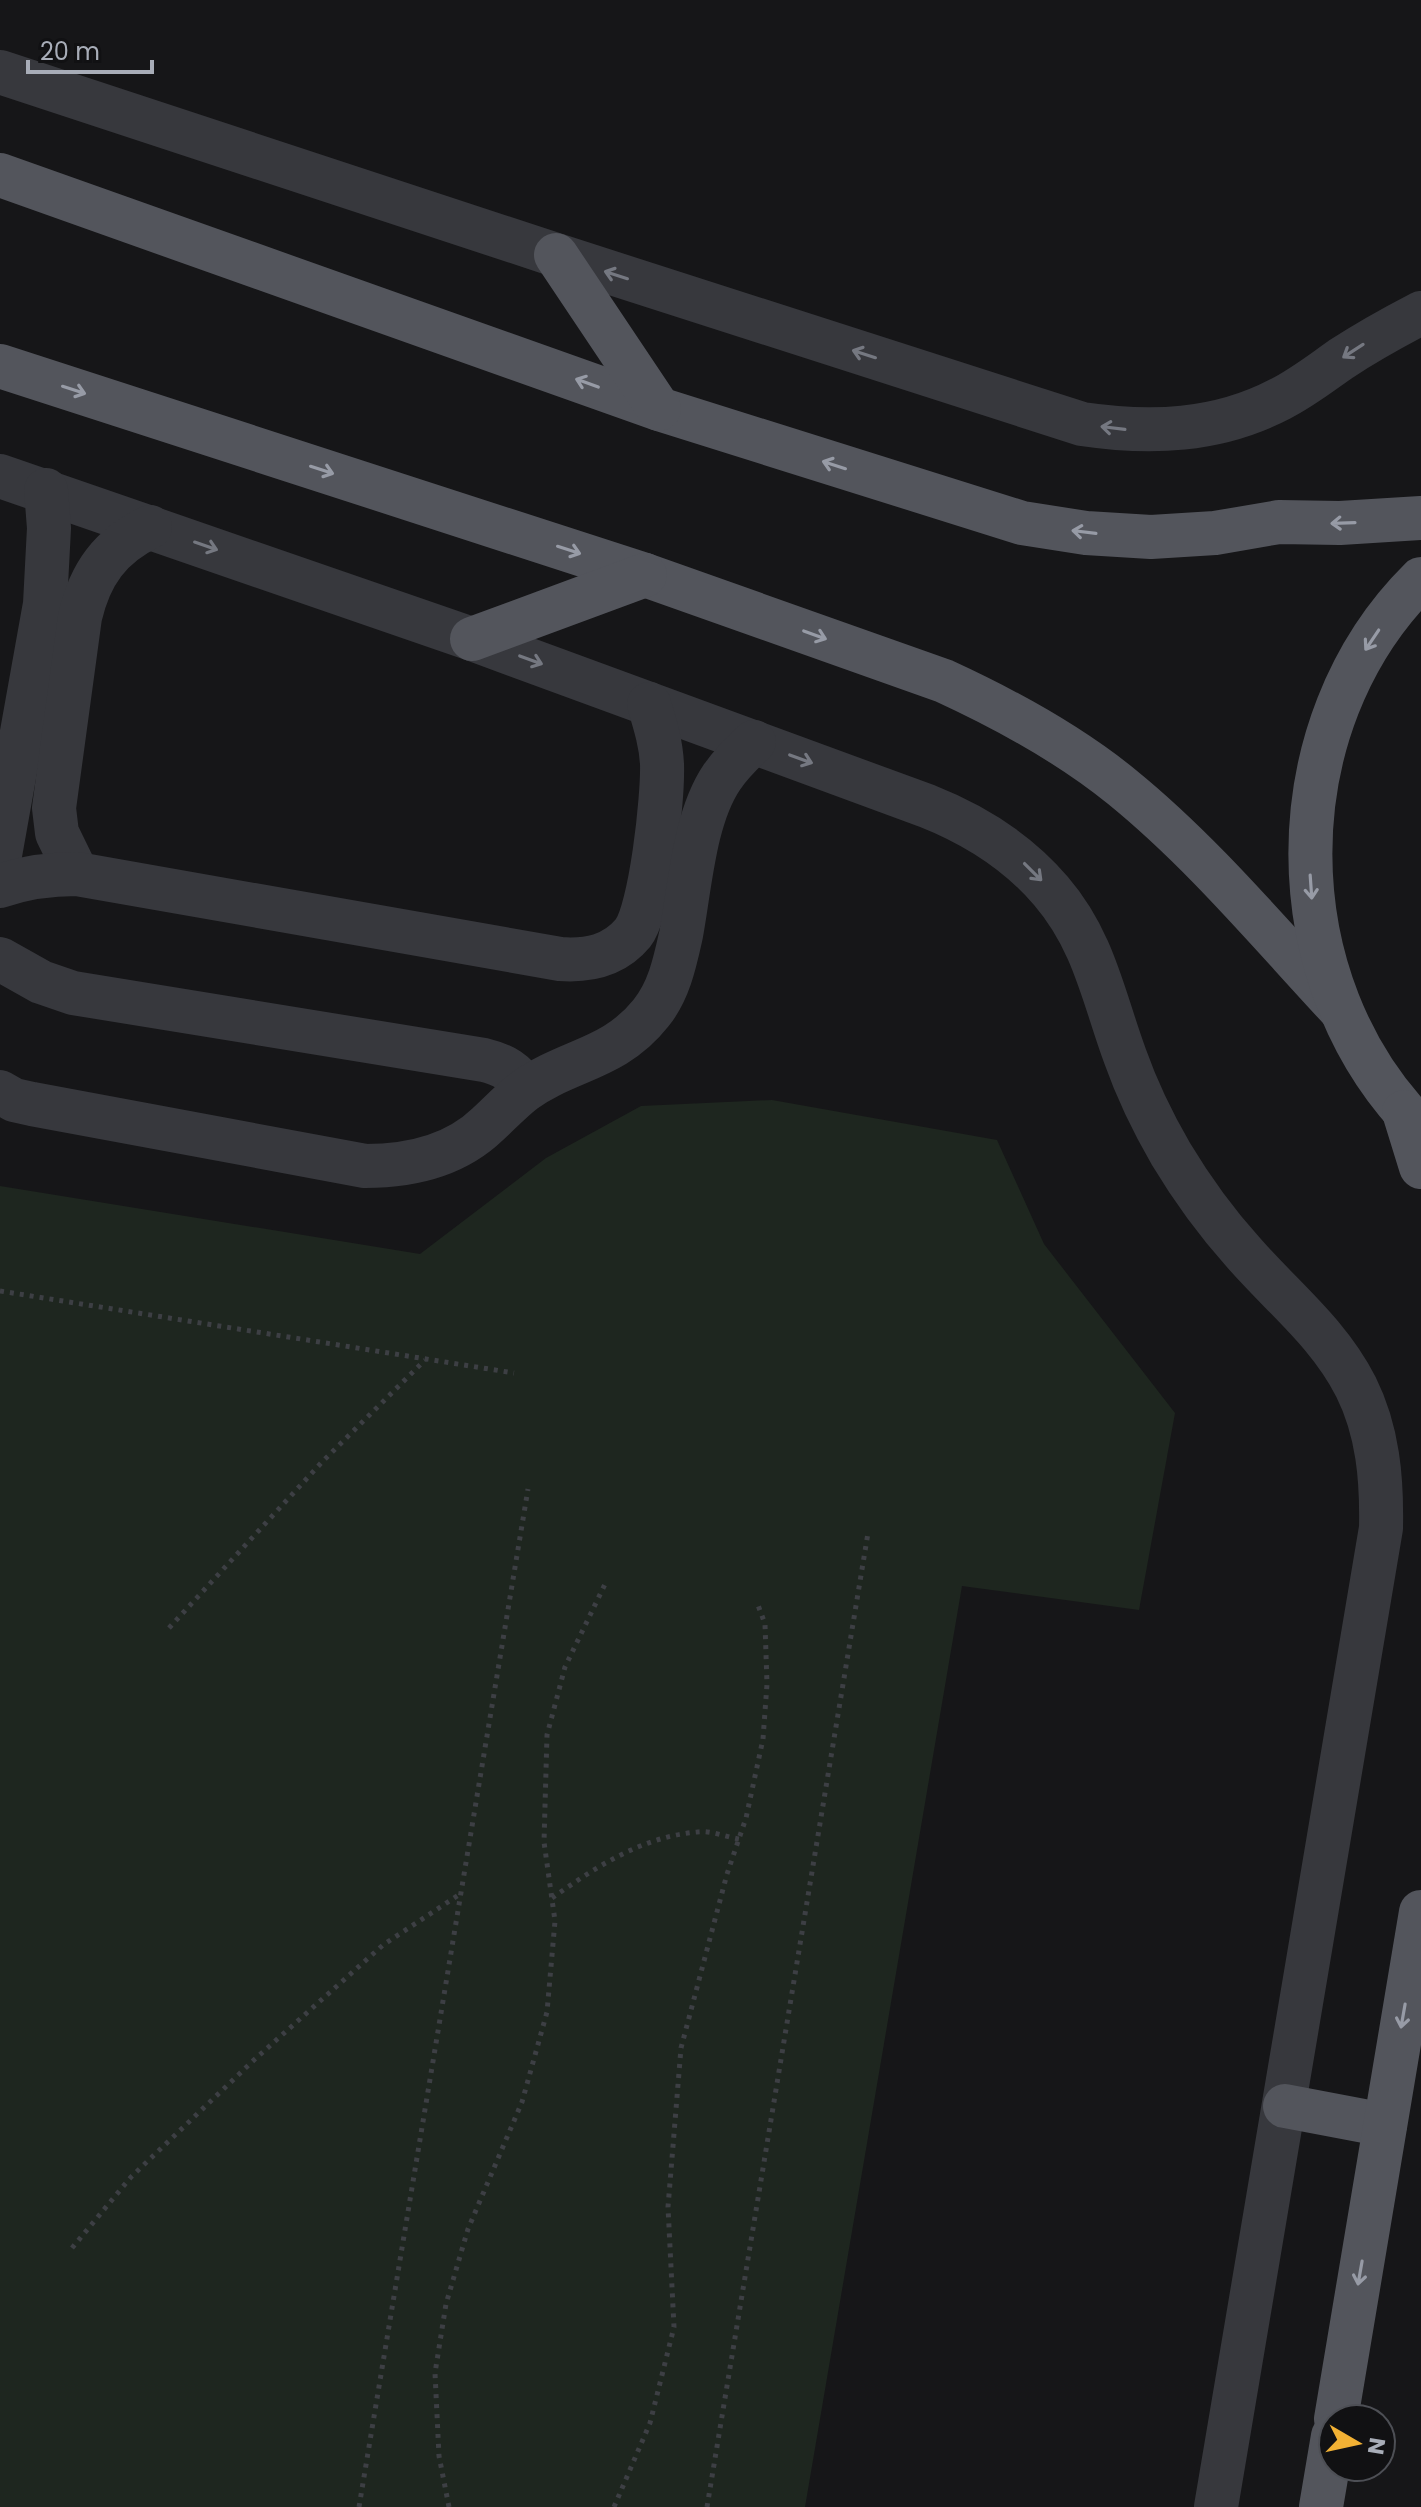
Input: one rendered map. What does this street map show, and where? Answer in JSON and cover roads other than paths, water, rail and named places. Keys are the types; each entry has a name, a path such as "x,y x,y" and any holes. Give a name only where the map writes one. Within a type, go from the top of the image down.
{"main road":[{"path":"0,175 659,409 1022,523 1086,533 1151,537 1215,533 1279,522 1340,523 1421,518"},
{"path":"556,255 659,409"},
{"path":"0,366 645,575 944,681 991,703 1081,756 1162,821 1340,1009"},
{"path":"472,639 645,575"},
{"path":"1421,579 1368,644 1339,702 1319,764 1310,827 1311,892 1321,952 1340,1009 1368,1063 1412,1121 1421,1167"},
{"path":"1339,2403 1421,1912"},
{"path":"1285,2106 1385,2125"},
{"path":"1321,2507 1325,2483"}],"street":[{"path":"0,72 1082,424 1127,430 1183,429 1247,413 1307,383 1373,338 1421,313"},
{"path":"0,476 472,639 754,742 963,820 1005,847 1051,890 1086,944 1145,1105 1204,1205 1244,1254 1315,1325 1338,1355 1357,1388 1370,1424 1378,1458 1381,1528 1216,2507"},
{"path":"0,855 45,604 49,567 46,490"},
{"path":"77,874 57,833 54,808 80,617 85,594 110,553 129,537 150,527"},
{"path":"0,886 49,874 77,874 560,959 593,958 607,953 632,933 646,905 662,764 658,733 649,704"},
{"path":"0,1092 14,1100 32,1104 365,1166 409,1163 451,1149 487,1125 526,1089 614,1048 636,1031 654,1011 667,987 675,962 709,802 720,779 735,759 754,742"},
{"path":"607,953 654,1011"},
{"path":"0,959 41,982 73,993 484,1060 509,1069 526,1089"}]}
